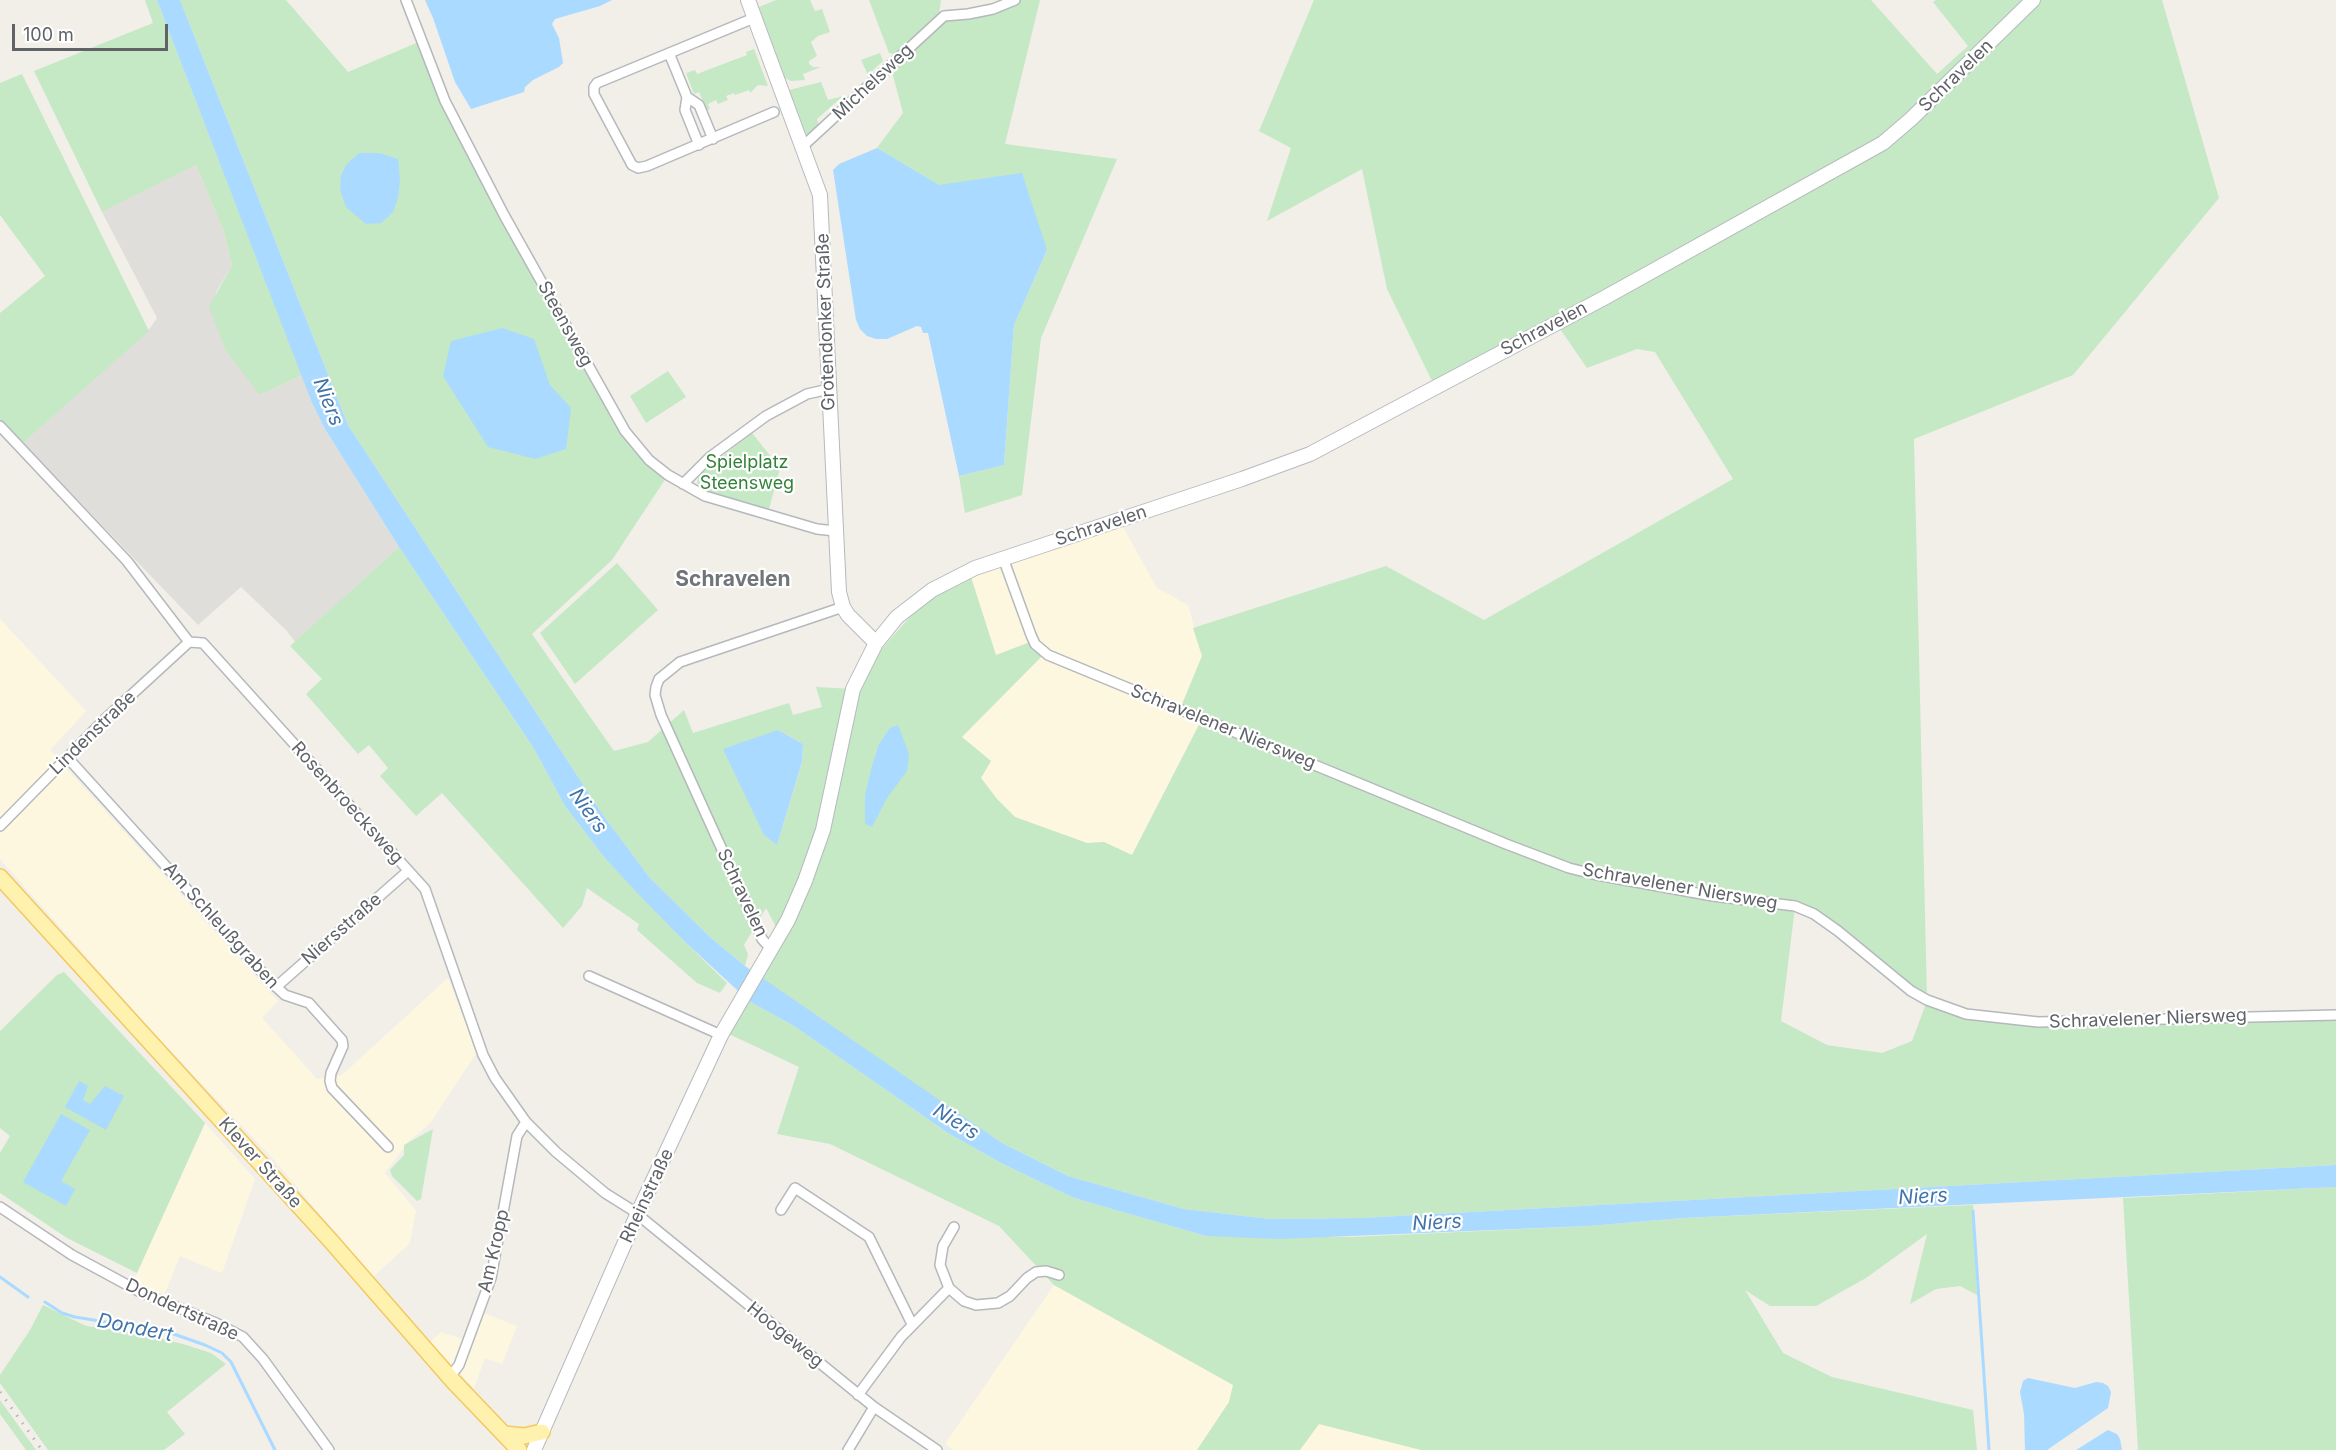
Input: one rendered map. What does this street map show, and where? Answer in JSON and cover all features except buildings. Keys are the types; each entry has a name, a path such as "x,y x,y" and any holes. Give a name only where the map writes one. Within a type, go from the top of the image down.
{"main road":[{"name":"Grotendonker Straße","path":"748,0 817,187 822,213 838,592 843,607 854,623 876,642"},
{"name":"Schravelen","path":"771,949 788,920 815,854 830,799 853,688 876,642 897,617 932,590 975,568 1310,454 1604,298 1883,143 1911,119 2033,0"},
{"name":"Klever Straße","path":"0,877 330,1240 450,1377 519,1450"},
{"name":"Rheinstraße","path":"534,1450 637,1215 721,1035 771,949"},
{"path":"504,1434 524,1436 542,1432"}],"street":[{"name":"Steensweg","path":"406,0 445,101 504,215 625,431 649,460 668,476 705,496 817,529 835,531"},
{"name":"Michelsweg","path":"802,147 944,16 993,9 1015,0"},
{"path":"754,18 597,83 594,87 594,94 635,167 647,166 774,112"},
{"path":"669,53 687,97 685,110 699,145"},
{"path":"687,97 699,105 713,139"},
{"path":"682,484 710,457 766,416 807,394 829,389"},
{"name":"Rosenbroecksweg","path":"0,426 127,561 189,642 203,643 424,889 483,1055 495,1078 526,1122 574,1168 637,1215"},
{"name":"Schravelener Niersweg","path":"1003,558 1031,634 1041,650 1053,658 1569,868 1713,897 1795,906 1814,914 1830,925 1911,991 1927,1000 1974,1016 2038,1022 2336,1014"},
{"name":"Schravelen","path":"771,949 762,939 661,715 655,695 656,687 659,679 680,662 843,607"},
{"name":"Lindenstraße","path":"0,826 104,720 189,642"},
{"name":"Am Schleußgraben","path":"67,757 276,987 285,995 309,1003 342,1040 343,1046 331,1073 332,1088 388,1147"},
{"name":"Niersstraße","path":"276,987 408,871"},
{"path":"589,976 721,1035"},
{"name":"Am Kropp","path":"450,1377 459,1365 491,1278 517,1136 526,1122"},
{"path":"781,1210 795,1188 869,1237 912,1324"},
{"name":"Dondertstraße","path":"0,1207 72,1255 142,1293 216,1323 243,1337 263,1359 329,1450"},
{"name":"Hoogeweg","path":"637,1215 858,1395 937,1450"},
{"path":"954,1227 945,1239 941,1255 942,1274 948,1288 964,1300 976,1305 998,1303 1010,1296 1036,1272 1046,1271 1059,1275"},
{"path":"858,1395 912,1324 948,1288"},
{"path":"848,1450 874,1407"}],"shaded area":[{"path":"196,165 224,232 232,265 216,292 260,395 302,375 325,429 399,547 295,642 287,631 241,587 198,625 23,443 148,331 157,318 102,212"},
{"path":"1119,520 1157,588 1188,605 1202,656 1180,709 1202,718 1132,855 1104,842 1087,843 1015,817 997,799 981,777 961,737 1047,651 1038,639 996,655 969,571"},
{"path":"0,619 86,711 50,750 278,1001 262,1018 317,1079 342,1075 448,978 477,1052 431,1122 407,1143 385,1173 416,1211 410,1243 373,1277 274,1160 151,1030 0,859"},
{"path":"205,1123 255,1179 222,1273 180,1256 164,1295 133,1282"},
{"path":"1054,1285 1233,1385 1229,1402 1197,1450 954,1450 945,1444"},
{"path":"473,1309 517,1326 502,1364 485,1358 474,1388 430,1342 441,1332 462,1339"},
{"path":"1319,1424 1421,1450 1300,1450"}],"green space":[{"path":"145,0 157,0 302,375 260,395 226,351 209,307 232,265 224,232 196,165 102,212 34,71 153,23"},
{"path":"180,0 286,0 348,72 421,41 445,101 625,431 668,475 612,560 532,634 614,751 648,742 684,710 693,733 789,703 793,715 822,707 816,687 853,689 838,761 859,694 879,652 916,610 969,571 996,655 1038,639 1047,651 962,737 991,761 981,778 1015,817 1087,843 1104,842 1132,855 1202,719 1180,709 1202,656 1193,628 1386,566 1484,620 1733,479 1655,352 1637,349 1587,368 1556,323 1435,387 1387,289 1362,169 1267,221 1291,148 1259,131 1314,0 1871,0 1937,74 1968,46 1933,2 1936,0 2162,0 2219,198 2073,375 1914,439 1927,1000 1966,1014 2038,1022 2336,1015 2336,1165 1361,1218 1270,1219 1184,1209 1068,1176 1002,1143 762,979 802,902 801,879 776,927 766,908 744,945 748,954 745,966 710,937 650,878 603,815 348,425","holes":["778,730 803,744 802,763 777,845 764,834 756,814","1795,907 1838,931 1927,1001 1912,1041 1882,1053 1827,1045 1781,1021"]},
{"path":"776,0 810,0 815,11 822,9 830,32 818,36 811,42 817,56 809,61 809,64 813,67 821,67 803,74 805,80 791,81 785,78 759,7"},
{"path":"869,0 941,0 939,15 966,20 1016,0 1040,0 1005,144 1117,159 1041,338 1022,495 965,513 959,476 1004,465 1014,325 1047,250 877,148 903,113 891,68 897,61 894,54 889,53"},
{"path":"754,49 768,86 758,85 750,93 749,90 726,96 728,100 718,104 716,100 708,104 710,109 707,110 699,92 694,94 686,73 695,70 697,74 747,55 746,52"},
{"path":"880,53 883,61 868,75 861,60"},
{"path":"22,74 149,331 23,443 0,420 0,313 45,276 0,215 0,83"},
{"path":"821,82 828,100 843,96 817,119 819,126 810,135 806,134 789,90"},
{"path":"668,371 686,397 646,423 630,396"},
{"name":"Spielplatz Steensweg","path":"752,433 780,468 769,509 707,492 697,483 699,475"},
{"path":"399,547 533,747 565,806 604,857 727,983 720,993 697,983 637,930 639,924 587,888 582,906 563,928 442,793 416,816 380,776 388,768 369,745 358,754 306,694 322,679 290,646"},
{"path":"617,563 658,610 575,684 540,633"},
{"path":"64,972 205,1123 137,1273 67,1238 0,1193 0,1153 10,1136 0,1128 0,1031 57,975"},
{"path":"749,1001 794,1026 948,1133 1001,1163 1074,1198 1206,1236 1352,1237 1589,1226 1683,1218 1973,1205 1977,1295 1960,1286 1936,1289 1910,1304 1927,1234 1866,1278 1816,1306 1770,1306 1745,1290 1783,1353 1832,1377 1973,1410 1977,1450 1421,1450 1319,1424 1300,1450 1197,1450 1229,1402 1233,1385 1054,1285 999,1226 830,1144 777,1134 799,1067 729,1034"},
{"path":"433,1129 421,1199 417,1201 392,1176 390,1170 404,1155 404,1145"},
{"path":"2336,1187 2336,1450 2138,1450 2123,1198"},
{"path":"43,1305 86,1326 138,1333 183,1344 211,1353 226,1364 167,1412 185,1434 164,1450 48,1450 0,1383 0,1375 30,1330"},
{"path":"0,1400 36,1450 26,1450 0,1414"}],"water":[{"name":"Niers","path":"157,0 180,0 348,425 603,815 650,878 710,937 745,966 1002,1143 1068,1176 1184,1209 1270,1219 1361,1218 2336,1165 2336,1187 1683,1218 1589,1226 1279,1239 1206,1236 1074,1198 1001,1163 948,1133 794,1026 749,1001 684,941 641,897 604,857 565,806 533,747 399,547 325,429 312,403"},
{"path":"425,0 612,0 600,6 555,19 552,24 559,38 563,63 559,67 533,80 525,87 524,92 471,109 455,82"},
{"path":"877,148 939,185 1022,173 1047,250 1014,325 1004,465 959,476 928,333 923,333 921,327 917,326 887,339 876,339 867,336 860,329 856,320 833,170 839,164"},
{"path":"359,153 379,153 398,159 400,180 398,198 393,212 381,223 366,224 346,207 340,190 341,175 347,164"},
{"path":"502,328 534,339 550,385 571,408 566,449 535,459 488,447 443,376 451,341"},
{"path":"898,725 909,754 907,771 887,798 872,827 865,824 865,795 872,766 879,744 890,728"},
{"path":"778,730 803,744 802,762 777,845 764,835 723,749"},
{"path":"79,1081 88,1086 83,1100 90,1104 105,1086 124,1096 106,1130 65,1107"},
{"path":"61,1114 90,1130 61,1181 75,1189 66,1206 23,1182"},
{"path":"2028,1378 2075,1388 2096,1382 2103,1383 2111,1392 2108,1408 2047,1450 2025,1450 2024,1414 2020,1392 2023,1381"},
{"path":"2108,1430 2117,1434 2122,1450 2076,1450"}],"waterway":[{"path":"1973,1211 1989,1450"},
{"name":"Dondert","path":"0,1277 28,1297"},
{"name":"Dondert","path":"45,1302 62,1313 75,1317 168,1332 222,1353 231,1362 275,1450"}],"railway":[{"path":"0,1392 42,1450"}],"district":[{"name":"Schravelen","path":"733,580"}]}
